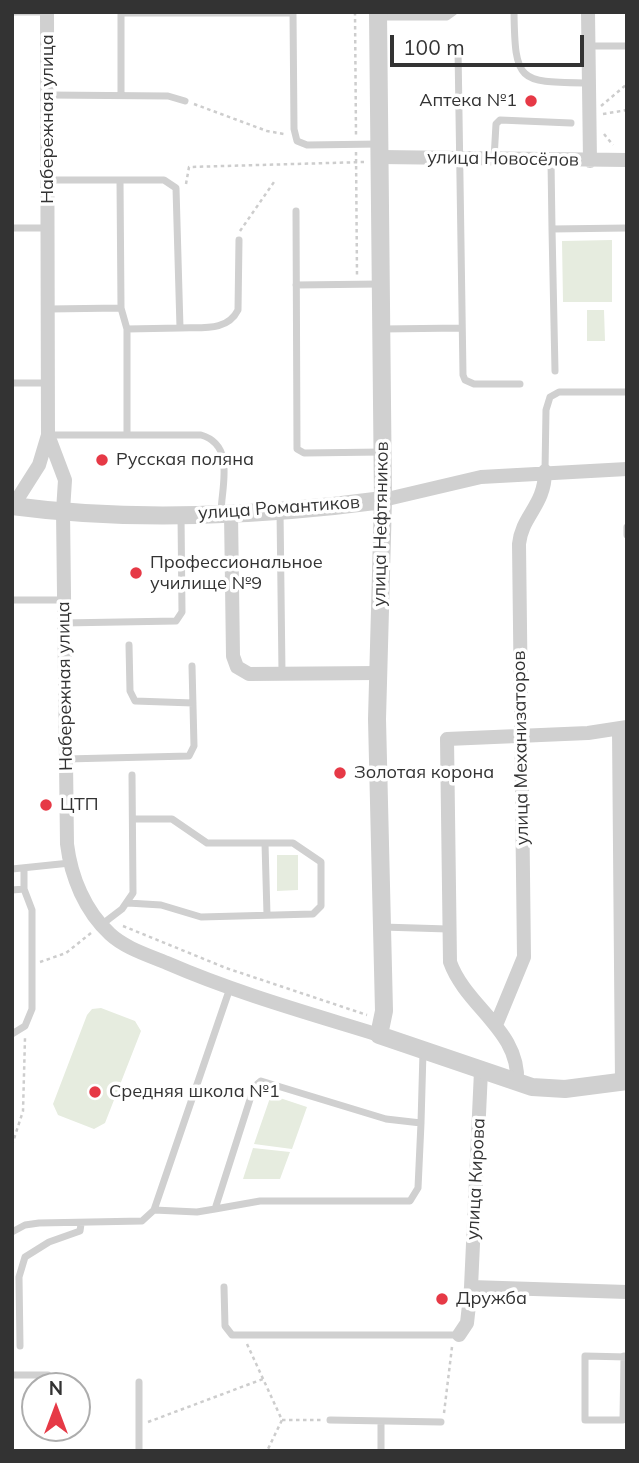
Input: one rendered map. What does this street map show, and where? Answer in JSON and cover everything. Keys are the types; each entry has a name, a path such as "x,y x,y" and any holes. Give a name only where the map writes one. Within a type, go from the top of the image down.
{"street":[{"name":"Набережная улица","path":"13,506 39,466 48,435 47,12"},
{"path":"588,12 590,161"},
{"name":"улица Нефтяников","path":"378,15 377,154 383,452 378,673 381,1028"},
{"name":"улица Новосёлов","path":"377,154 551,161 590,161 623,155"},
{"name":"Набережная улица","path":"48,435 67,488 63,511 65,759 70,863 79,889 106,922 112,936 139,950 230,988 381,1028"},
{"name":"улица Романтиков","path":"13,506 63,511 226,513 383,500 458,480 545,471 627,469"},
{"name":"улица Механизаторов","path":"496,1025 524,957 520,536 542,497 545,471"},
{"path":"226,513 234,662 248,674 378,673"},
{"path":"381,1028 423,1050 481,1071 517,1083 533,1087 565,1089 624,1082 623,729 521,737 447,739 448,929 454,973 496,1025 516,1056 517,1083"},
{"name":"улица Кирова","path":"456,1336 467,1323 471,1287 481,1071"},
{"path":"471,1287 627,1292"}],"lane":[{"path":"12,12 47,12"},
{"path":"378,15 447,17 454,12"},
{"path":"514,12 515,59 526,77 539,82 589,83"},
{"path":"121,95 121,13 293,13 297,141 307,145 377,154"},
{"path":"588,46 627,46"},
{"path":"458,49 465,380 474,384 520,384"},
{"path":"48,95 167,96 185,101"},
{"path":"494,160 496,124 500,120 571,123"},
{"path":"551,161 555,371"},
{"path":"48,180 164,180 176,188 180,328"},
{"path":"120,180 121,309 127,328 127,435"},
{"path":"296,211 298,449 304,453 383,452"},
{"path":"12,228 48,228"},
{"path":"552,229 627,228"},
{"path":"127,328 214,327 233,319 238,310 239,240"},
{"path":"296,285 381,284"},
{"path":"48,309 121,309"},
{"path":"382,329 462,328"},
{"path":"12,383 48,383"},
{"path":"545,471 546,410 550,397 559,392 627,392"},
{"path":"48,435 201,435 219,444 225,461 226,513"},
{"path":"280,509 282,674"},
{"path":"64,623 176,621 182,612 181,514"},
{"path":"627,527 627,535"},
{"path":"12,600 63,600"},
{"path":"129,645 130,691 135,701 193,703"},
{"path":"65,759 185,758 194,746 192,666"},
{"path":"106,922 128,903 134,884 132,775"},
{"path":"128,903 161,905 201,917 318,912 321,906 318,857 293,843 207,843 172,819 133,819"},
{"path":"265,843 267,915"},
{"path":"12,869 70,863"},
{"path":"12,1034 25,1026 32,1009 32,910 24,890 24,868"},
{"path":"12,890 24,890"},
{"path":"381,927 448,929"},
{"path":"13,1231 39,1223 142,1221 154,1210 230,988"},
{"path":"154,1210 197,1212 260,1201 401,1204 410,1201 418,1188 423,1050"},
{"path":"215,1209 258,1082 267,1081 386,1119 421,1123"},
{"path":"20,1346 19,1278 25,1257 49,1242 80,1231 81,1224"},
{"path":"224,1287 227,1331 243,1335 456,1336"},
{"path":"585,1356 626,1357 623,1420 585,1420 585,1356"},
{"path":"139,1382 139,1451"},
{"path":"330,1420 441,1422"},
{"path":"381,1421 381,1451"}],"path":[{"path":"601,106 627,83"},
{"path":"185,101 267,131 295,136"},
{"path":"602,114 627,110"},
{"path":"602,129 607,140 623,155"},
{"path":"186,184 188,167 377,154"},
{"path":"239,240 240,231 274,182"},
{"path":"33,962 54,959 66,953 106,922 381,1028"},
{"path":"12,1145 23,1111 25,1026"},
{"path":"243,1335 282,1420"},
{"path":"441,1422 448,1399 456,1336"},
{"path":"140,1425 263,1379"},
{"path":"282,1420 330,1420"},
{"path":"267,1451 282,1420"}],"shaded area":[{"path":"612,240 612,302 563,302 562,241"},
{"path":"587,310 604,310 605,341 587,341"},
{"path":"277,855 298,855 298,890 277,891"},
{"path":"101,1008 135,1021 141,1031 105,1123 94,1129 58,1115 53,1104 87,1015 92,1009"},
{"path":"271,1095 307,1107 292,1149 254,1144"},
{"path":"253,1148 290,1152 280,1179 243,1179"}],"place":[{"name":"Аптека №1","path":"531,101"},
{"name":"Русская поляна","path":"102,460"},
{"name":"Профессиональное училище №9","path":"136,573"},
{"name":"Золотая корона","path":"340,773"},
{"name":"ЦТП","path":"46,805"},
{"name":"Средняя школа №1","path":"95,1092"},
{"name":"Дружба","path":"442,1299"}]}
